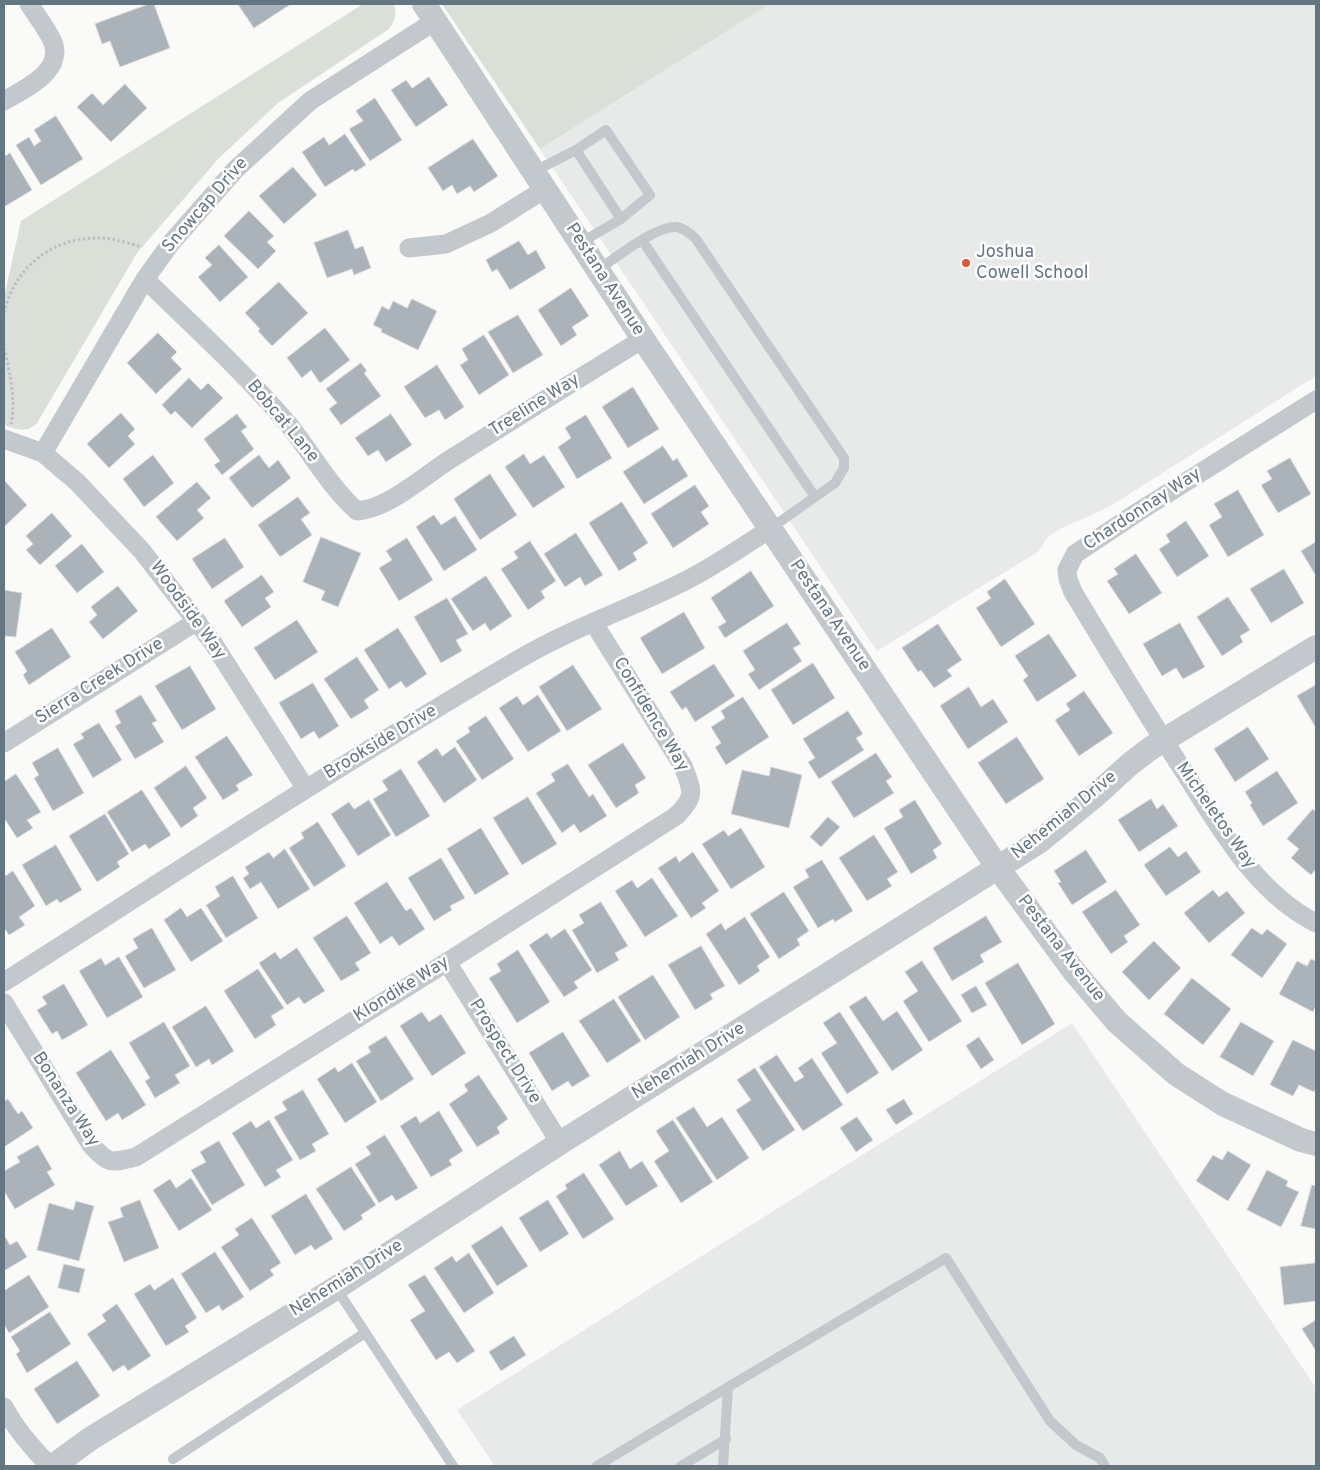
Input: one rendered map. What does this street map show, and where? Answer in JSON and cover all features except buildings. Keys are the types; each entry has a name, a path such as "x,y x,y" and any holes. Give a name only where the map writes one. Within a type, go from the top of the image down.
{"street":[{"path":"4,102 39,79 48,71 54,60 55,50 52,40 29,4"},
{"name":"Pestana Avenue","path":"430,12 643,338 998,868 1073,970 1117,1022 1176,1074 1223,1104 1301,1140 1316,1144"},
{"name":"Snowcap Drive","path":"43,453 145,279 171,243 235,170 263,142 310,101 430,12"},
{"path":"409,248 446,244 491,223 539,181"},
{"name":"Bobcat Lane","path":"145,279 258,391 289,426 344,499 357,511 369,510 427,475"},
{"name":"Treeline Way","path":"427,475 643,338"},
{"name":"Chardonnay Way","path":"1164,741 1073,592 1068,579 1068,570 1071,562 1075,554 1316,400"},
{"path":"7,433 43,453"},
{"name":"Woodside Way","path":"43,453 77,482 142,552 197,621 306,789"},
{"name":"Brookside Drive","path":"4,982 306,789 522,657 593,622 687,580 771,528"},
{"name":"Sierra Creek Drive","path":"4,743 197,621"},
{"name":"Confidence Way","path":"593,622 683,766 692,790 684,808 676,816 632,843"},
{"name":"Nehemiah Drive","path":"52,1466 90,1438 336,1288 560,1142 1040,841 1151,748 1316,647"},
{"name":"Micheletos Way","path":"1164,741 1229,842 1262,883 1305,918 1316,923"},
{"name":"Klondike Way","path":"171,1135 447,962 632,843"},
{"name":"Prospect Drive","path":"447,962 560,1142"},
{"name":"Bonanza Way","path":"4,1003 91,1145 104,1159 114,1162 136,1157 171,1135"},
{"path":"4,1408 13,1425 32,1448 52,1466"}],"lane":[{"path":"539,181 576,150 606,130 650,195 621,219 580,243"},
{"path":"576,150 621,219"},
{"path":"598,270 642,240 664,228 676,227 686,230 696,239 844,458 844,468 835,483 771,528"},
{"path":"642,240 815,497"},
{"path":"597,1466 946,1258 1050,1421 1076,1445 1100,1458 1105,1466"},
{"path":"336,1288 453,1466"},
{"path":"173,1459 365,1333"},
{"path":"723,1466 728,1387"},
{"path":"681,1466 726,1439"}],"path":[{"path":"4,313 7,301 19,278 29,265 38,256 54,248 72,241 89,238 111,239 141,247"},
{"path":"4,348 10,371 13,412 7,433"}],"shaded area":[{"path":"363,4 394,4 395,17 389,29 278,103 218,159 137,253 37,423 25,430 4,425 4,297 21,221"},
{"path":"442,4 770,4 540,149"},
{"name":"Joshua Cowell School","path":"770,4 1316,4 1316,376 1109,507 1060,529 1047,538 1039,551 877,651 540,149"},
{"path":"1072,1023 1316,1388 1316,1466 495,1466 457,1410"}],"place":[{"name":"Joshua Cowell School","path":"966,263"}]}
